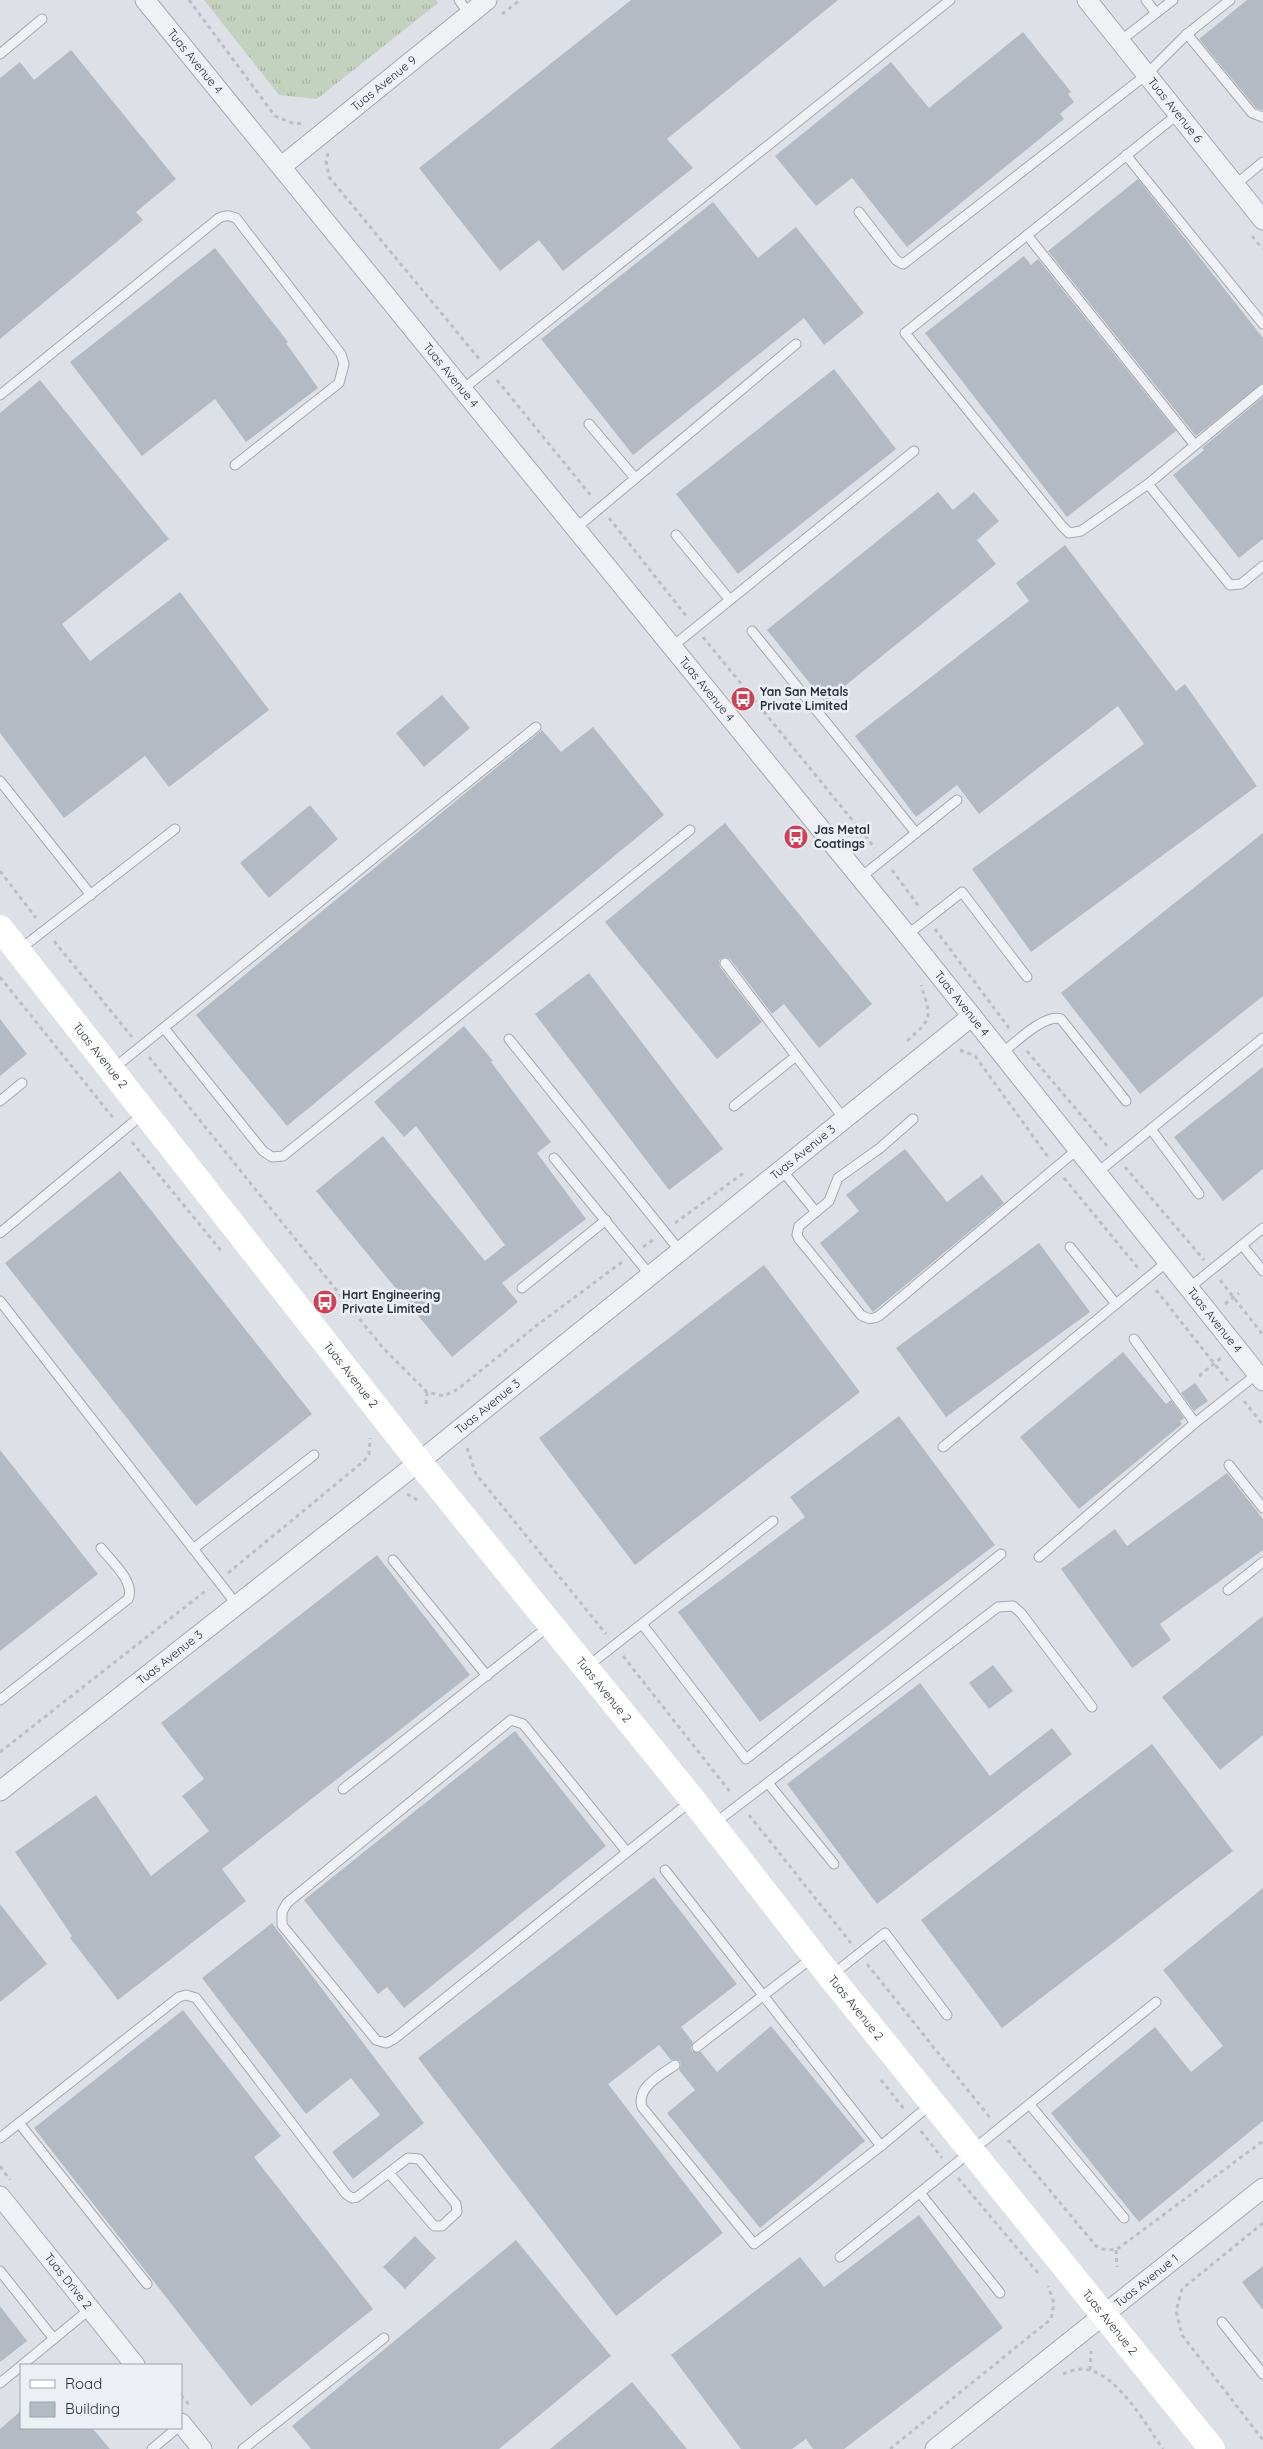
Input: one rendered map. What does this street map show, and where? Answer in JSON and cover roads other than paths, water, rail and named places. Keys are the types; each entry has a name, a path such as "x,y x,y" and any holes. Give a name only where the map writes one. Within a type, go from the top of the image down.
{"street":[{"name":"Tuas Avenue 4","path":"145,0 907,935 1079,1148 1260,1378"},
{"name":"Tuas Avenue 9","path":"282,166 464,7 486,0"},
{"name":"Tuas Avenue 6","path":"1087,0 1263,220"},
{"name":"Tuas Avenue 2","path":"0,928 418,1462 693,1800 816,1955 830,1976 934,2102 1212,2449"},
{"name":"Tuas Avenue 3","path":"0,1791 418,1462 972,1016"},
{"name":"Tuas Avenue 1","path":"935,2449 1263,2188"},
{"name":"Tuas Drive 2","path":"0,2196 134,2364"},
{"path":"182,2425 202,2449"}],"lane":[{"path":"463,389 950,0"},
{"path":"1146,0 1156,13"},
{"path":"1120,41 1173,0"},
{"path":"859,212 896,260 903,264 1146,75 1187,34 1230,0"},
{"path":"0,54 42,19"},
{"path":"1187,34 1252,113 1263,117"},
{"path":"1178,114 905,333 1062,526 1070,533 1081,531 1148,484 1194,444 1263,389"},
{"path":"1126,155 1263,324"},
{"path":"1235,185 1263,162"},
{"path":"0,395 219,218 225,215 232,216 236,218 341,354 344,364 339,383 235,465"},
{"path":"1027,235 1194,444"},
{"path":"576,528 796,344"},
{"path":"589,424 635,478"},
{"path":"673,646 914,451"},
{"path":"1148,484 1230,585 1241,584 1263,566"},
{"path":"676,534 730,600"},
{"path":"752,631 916,833"},
{"path":"112,1070 536,727"},
{"path":"0,781 91,894"},
{"path":"860,878 958,800"},
{"path":"18,951 175,829"},
{"path":"164,1028 263,1151 272,1158 283,1156 690,830"},
{"path":"907,935 962,892 1027,977"},
{"path":"725,963 844,1119"},
{"path":"1002,1053 1046,1019 1061,1019 1126,1101"},
{"path":"1098,1172 1263,1038"},
{"path":"509,1039 680,1251"},
{"path":"734,1106 796,1056"},
{"path":"0,1101 22,1083"},
{"path":"0,1233 145,1112"},
{"path":"913,1120 880,1148 838,1178 830,1199 799,1226 797,1235 861,1315 873,1320 1079,1148"},
{"path":"1151,1129 1199,1194"},
{"path":"554,1158 634,1253 650,1275"},
{"path":"781,1170 816,1212"},
{"path":"522,1288 606,1220"},
{"path":"1190,1288 1263,1228"},
{"path":"1242,1245 1263,1271"},
{"path":"1070,1247 1116,1304"},
{"path":"943,1447 1168,1261"},
{"path":"0,1301 237,1605"},
{"path":"1134,1339 1195,1423"},
{"path":"1039,1557 1195,1423 1236,1391 1260,1378"},
{"path":"193,1549 314,1455"},
{"path":"1229,1465 1263,1508"},
{"path":"586,1668 774,1521"},
{"path":"0,1700 128,1599 130,1594 129,1584 101,1548"},
{"path":"642,1624 746,1759 1001,1554"},
{"path":"393,1560 487,1676"},
{"path":"1228,1590 1263,1562"},
{"path":"712,1824 998,1607 1013,1606 1021,1613 1092,1707"},
{"path":"343,1789 551,1625"},
{"path":"627,1852 523,1724 511,1720 288,1904 282,1912 282,1925 376,2040 386,2043 402,2033 693,1800"},
{"path":"768,1782 834,1864"},
{"path":"665,1870 881,2146"},
{"path":"830,1976 886,1933 947,2015"},
{"path":"697,2047 816,1955"},
{"path":"0,2138 179,1997 191,1996 196,1998 346,2194 357,2197 408,2158 419,2159 456,2204 457,2212 442,2226 434,2226 389,2173"},
{"path":"840,2257 1156,2002"},
{"path":"675,2065 644,2089 641,2096 642,2107 754,2244 881,2146 934,2102"},
{"path":"1030,2105 1124,2218"},
{"path":"19,2123 147,2284"},
{"path":"920,2193 1000,2293"},
{"path":"0,2271 54,2339"},
{"path":"24,2364 90,2309"},
{"path":"1222,2322 1263,2374"},
{"path":"243,2449 384,2338"},
{"path":"0,2383 20,2368"},
{"path":"152,2449 176,2429"}],"place":[{"name":"Yan San Metals Private Limited","path":"743,699"},
{"name":"Jas Metal Coatings","path":"796,837"},
{"name":"Hart Engineering Private Limited","path":"325,1302"}]}
